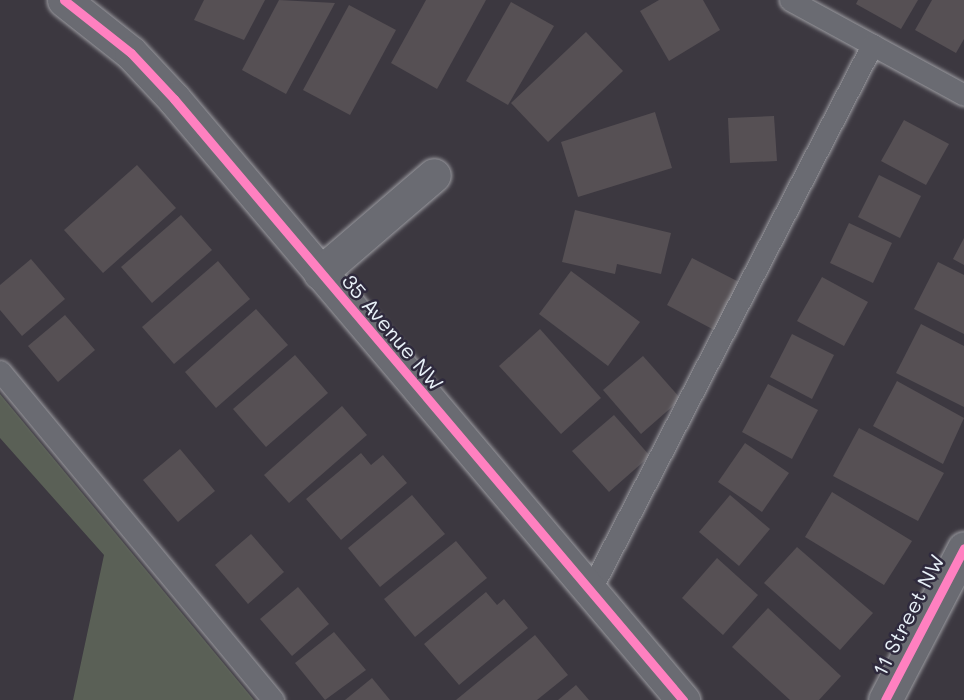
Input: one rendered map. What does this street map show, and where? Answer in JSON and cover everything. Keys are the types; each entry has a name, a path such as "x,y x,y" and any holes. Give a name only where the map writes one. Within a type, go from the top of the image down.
{"street":[{"name":"35 Avenue NW","path":"64,0 131,53 174,99 683,700"},
{"name":"35 Avenue NW","path":"320,273 434,175"},
{"name":"11 Street NW","path":"885,700 964,548"}],"lane":[{"path":"790,0 964,95"},
{"path":"590,591 872,45"},
{"path":"0,370 273,700"}],"shaded area":[{"path":"0,394 254,700 73,700 104,555 0,438"}],"building":[{"path":"204,0 265,0 244,40 194,20"},
{"path":"279,0 335,3 286,94 242,70"},
{"path":"426,0 486,0 437,89 391,63"},
{"path":"659,0 703,0 720,30 669,61 640,11"},
{"path":"858,0 918,0 901,29 856,4"},
{"path":"932,0 964,0 964,39 956,53 915,30"},
{"path":"511,2 554,26 508,105 466,81"},
{"path":"349,5 396,30 350,115 303,90"},
{"path":"586,32 623,71 548,142 511,103"},
{"path":"655,112 672,168 578,197 561,142"},
{"path":"774,116 777,161 730,163 728,118"},
{"path":"904,120 949,144 926,185 881,161"},
{"path":"137,165 176,208 103,273 64,230"},
{"path":"879,175 921,196 900,238 858,217"},
{"path":"575,210 671,233 661,274 617,264 615,274 562,262"},
{"path":"181,215 212,250 152,303 121,267"},
{"path":"849,223 892,243 873,283 830,263"},
{"path":"964,238 964,265 953,259"},
{"path":"692,258 741,283 716,331 667,305"},
{"path":"31,259 65,299 22,336 0,310 0,285"},
{"path":"218,261 250,299 174,364 142,327"},
{"path":"938,262 964,275 964,334 914,309"},
{"path":"571,271 640,322 608,366 539,314"},
{"path":"822,277 868,302 844,346 797,321"},
{"path":"256,309 288,345 216,408 185,372"},
{"path":"65,315 95,350 58,382 28,346"},
{"path":"921,324 964,346 964,407 896,373"},
{"path":"540,329 601,398 561,434 499,366"},
{"path":"792,334 834,355 812,399 770,377"},
{"path":"295,355 328,393 266,447 233,409"},
{"path":"643,356 681,399 641,434 603,390"},
{"path":"897,381 964,418 943,464 873,426"},
{"path":"768,384 818,410 792,459 742,432"},
{"path":"342,406 367,435 289,503 264,475"},
{"path":"614,415 650,456 609,492 572,451"},
{"path":"859,428 944,473 918,521 833,476"},
{"path":"745,443 789,473 762,512 718,482"},
{"path":"180,449 215,491 178,522 143,480"},
{"path":"361,453 371,465 383,455 407,483 341,540 306,499"},
{"path":"832,492 912,541 884,585 805,537"},
{"path":"412,495 445,534 380,587 348,548"},
{"path":"730,495 770,529 739,566 699,532"},
{"path":"251,534 284,572 248,604 215,565"},
{"path":"456,541 487,578 415,637 384,599"},
{"path":"797,547 873,613 840,650 764,583"},
{"path":"717,558 758,595 723,635 682,598"},
{"path":"298,587 329,624 292,656 260,619"},
{"path":"486,592 497,605 504,599 528,628 459,685 424,644"},
{"path":"768,608 841,676 819,700 790,700 732,647"},
{"path":"334,632 366,670 325,700 295,663"},
{"path":"535,635 568,675 537,700 456,700"},
{"path":"372,678 390,700 345,700"},
{"path":"576,685 589,700 558,700"}],"cycle path":[{"path":"64,0 131,53 174,99 683,700"},
{"path":"885,700 964,548"}]}
